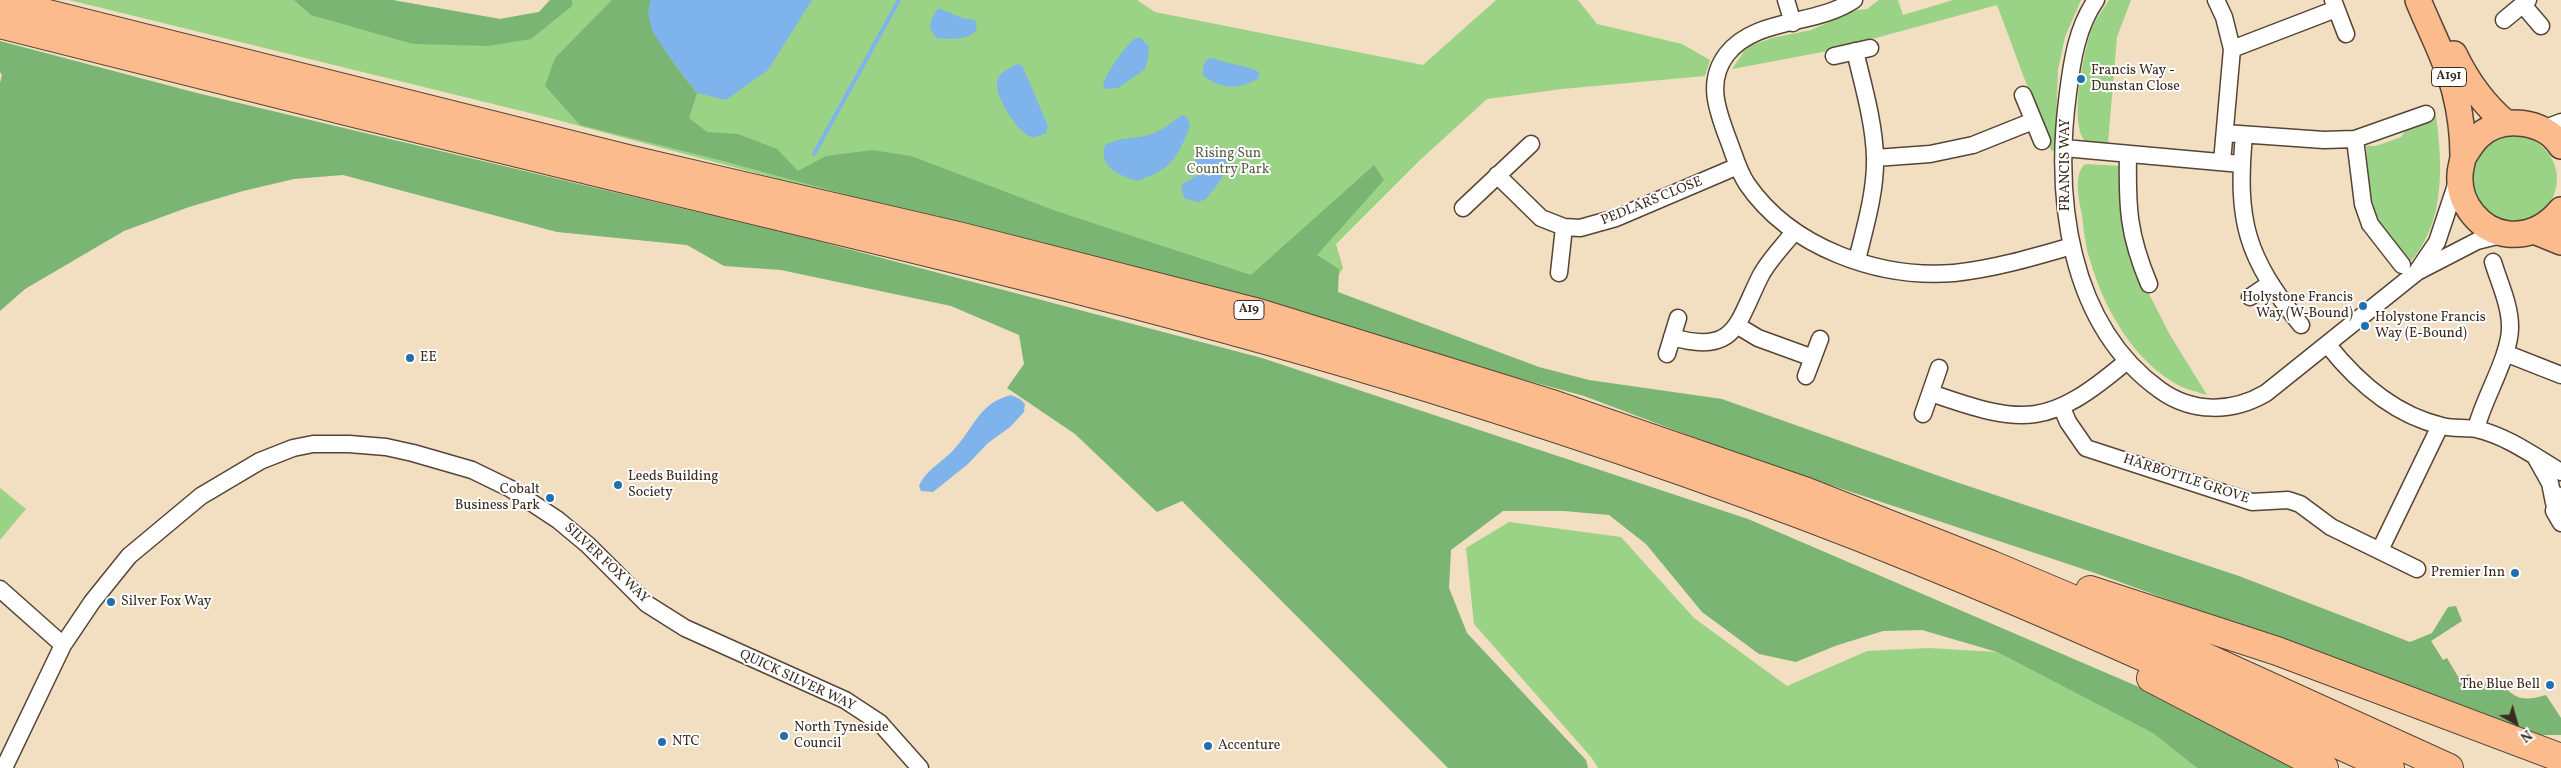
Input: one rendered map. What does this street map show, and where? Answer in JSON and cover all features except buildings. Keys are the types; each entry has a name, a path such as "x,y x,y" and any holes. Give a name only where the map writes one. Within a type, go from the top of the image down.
{"highway":[{"name":"A19","path":"0,2 632,160 962,237 1259,312 1549,403 1807,492 1992,565 2150,632 2448,768"},
{"name":"A19","path":"0,24 565,165 862,235 1217,325 1431,388 1620,451 1835,528 2087,631 2390,768"},
{"path":"1992,565 2102,594 2277,651 2561,758"},
{"path":"2087,631 2128,665 2324,768"}],"main road":[{"name":"A191","path":"2418,0 2454,91 2461,125 2461,193 2468,209 2480,222 2506,234"},
{"name":"A191","path":"2430,0 2467,79 2493,112 2506,123"},
{"path":"2462,167 2480,135 2492,127 2506,123 2552,125 2561,146"},
{"path":"2506,234 2534,231 2551,222 2561,210"},
{"path":"2534,231 2561,242"}],"street":[{"path":"1786,0 1793,23"},
{"path":"1854,0 1826,14 1756,31 1728,52 1720,64 1714,80 1717,107 1746,184 1764,205 1794,232 1827,250 1901,271 1955,272 2005,264 2072,246"},
{"name":"FRANCIS WAY","path":"2096,0 2083,24 2076,45 2066,110 2064,148 2066,216 2072,246 2095,314 2127,361 2169,397 2190,405 2217,408 2254,400 2327,344 2437,242 2462,167"},
{"path":"2216,0 2224,17 2232,49 2222,162"},
{"path":"2504,20 2525,2 2541,26"},
{"path":"2232,49 2335,4 2346,34"},
{"path":"1834,56 1862,49 1875,158 1871,194 1858,260"},
{"path":"2023,95 2042,141"},
{"path":"2225,133 2324,140 2355,139 2426,114"},
{"path":"1875,158 1930,154 1973,145 2034,121"},
{"path":"2244,135 2241,164 2242,210 2248,239 2269,284 2301,325"},
{"path":"2355,139 2362,204 2370,224 2409,268"},
{"path":"1463,208 1531,144"},
{"path":"2064,148 2241,164"},
{"path":"2128,154 2130,228 2136,253 2149,284"},
{"name":"PEDLARS CLOSE","path":"1497,175 1541,218 1564,227 1590,226 1616,218 1738,166"},
{"path":"1559,273 1564,227"},
{"path":"1672,337 1694,343 1712,342 1729,334 1738,326 1762,273 1794,232"},
{"name":"FRANCIS WAY","path":"2409,268 2477,241 2506,234"},
{"path":"2476,429 2480,413 2505,353 2511,329 2510,319 2493,262"},
{"path":"2250,297 2269,284"},
{"path":"1667,354 1678,318"},
{"path":"1738,326 1758,338 1813,358"},
{"path":"1806,376 1820,340"},
{"path":"2327,344 2367,388 2406,413 2440,426 2476,429 2515,444 2561,472"},
{"path":"2505,353 2561,375"},
{"path":"1931,393 1984,411 2004,414 2034,414 2062,408 2094,390 2127,361"},
{"path":"1923,414 1939,368"},
{"name":"HARBOTTLE GROVE","path":"2062,408 2068,422 2086,448 2243,499 2262,502 2288,500 2300,504 2331,527 2417,569"},
{"path":"2380,550 2440,426"},
{"name":"SILVER FOX WAY","path":"4,768 63,645 114,573 129,556 200,496 260,461 293,448 313,444 386,447 472,470 511,489 558,520 588,546 647,604 685,628"},
{"path":"2536,458 2557,496 2554,511 2561,523"},
{"path":"0,589 63,645"},
{"name":"QUICK SILVER WAY","path":"685,628 845,700 880,723 920,768"}],"green space":[{"name":"Rising Sun Country Park","path":"69,0 392,0 500,19 539,12 550,0 1137,0 1155,12 1423,65 1496,0 1578,0 1597,24 1682,44 1710,60 1705,76 1562,89 1487,99 1419,161 1336,244 1343,268 1310,321 546,117"},
{"path":"294,0 392,0 500,19 539,12 550,0 572,0 572,6 531,39 489,46 413,44 311,15"},
{"path":"612,0 651,0 652,23 657,36 664,49 697,93 689,118 707,132 738,134 777,149 798,171 826,156 872,150 911,156 1056,211 1251,275 1374,165 1384,180 1317,255 1339,269 1338,292 1539,367 1589,380 1722,399 1956,482 2239,576 2410,642 2432,633 2448,607 2456,606 2462,621 2431,641 2443,660 2447,658 2460,680 2469,674 2478,688 2496,676 2517,697 2529,698 2546,695 2561,718 2561,735 2541,735 2095,573 1749,458 1584,396 723,161 580,125 545,86 555,58"},
{"path":"1879,0 1898,0 1903,15 1953,0 2081,0 2065,37 2058,70 2055,152 2051,150 1997,5 1828,51 1732,69 1745,50 1753,45 1772,38 1811,30 1857,10 1867,9"},
{"path":"2109,0 2131,0 2117,37 2108,143 2087,143 2081,135 2078,123 2081,74 2092,29"},
{"path":"0,41 197,93 806,238 1262,358 1748,519 2167,699 2304,768 2197,768 2153,733 1997,652 1922,630 1883,631 1835,646 1796,662 1759,654 1702,612 1646,544 1609,515 1564,511 1503,511 1451,550 1449,588 1467,633 1586,760 1588,768 1448,768 1182,501 1157,512 1075,434 1007,388 1024,364 1019,335 951,306 781,270 724,266 687,245 557,232 343,175 294,179 243,191 189,207 124,231 25,289 0,311 0,83 2,75 0,72"},
{"path":"2436,116 2440,175 2435,214 2429,232 2420,249 2408,264 2372,214 2366,146 2376,146 2401,137 2407,128"},
{"path":"2514,136 2531,139 2545,148 2554,162 2557,179 2554,196 2545,210 2531,219 2514,222 2497,219 2483,210 2474,196 2471,179 2474,162 2483,148 2497,139"},
{"path":"2085,164 2123,166 2146,288 2170,335 2207,395 2181,387 2147,362 2122,332 2103,297 2088,255 2078,195 2079,174"},
{"path":"0,488 26,509 0,540"},
{"path":"1509,522 1621,537 1694,618 1787,686 1867,651 1929,648 1997,652 2154,733 2197,768 1598,768 1591,757 1474,624 1466,548"}],"water":[{"path":"651,0 812,0 768,70 726,100 697,93 671,59 652,31 648,11"},
{"path":"938,8 962,18 975,20 977,30 964,37 952,39 936,38 930,28 932,18"},
{"path":"1136,38 1141,38 1149,47 1145,69 1118,88 1106,89 1103,86 1111,68 1127,46"},
{"path":"1213,58 1254,69 1259,72 1259,78 1244,85 1223,86 1203,75 1203,67 1207,59"},
{"path":"1017,64 1022,65 1048,126 1046,133 1037,137 1025,134 1019,128 1007,111 998,92 998,78"},
{"path":"1182,115 1187,117 1190,126 1177,155 1166,167 1149,177 1137,181 1117,173 1107,164 1104,153 1105,145 1152,134"},
{"path":"1203,152 1223,155 1227,166 1222,178 1206,199 1198,202 1184,198 1181,185 1198,175 1195,161"},
{"path":"1011,395 1020,399 1025,404 1024,412 1010,427 988,443 968,464 933,492 921,491 919,486 922,480 952,452 985,409 1000,399"}],"waterway":[{"path":"814,154 899,0"}],"place":[{"name":"Francis Way - Dunstan Close","path":"2081,79"},
{"name":"Holystone Francis Way (W-Bound)","path":"2363,306"},
{"name":"Holystone Francis Way (E-Bound)","path":"2365,326"},
{"name":"EE","path":"410,358"},
{"name":"Leeds Building Society","path":"618,485"},
{"name":"Cobalt Business Park","path":"550,498"},
{"name":"Premier Inn","path":"2515,573"},
{"name":"Silver Fox Way","path":"111,602"},
{"name":"The Blue Bell","path":"2550,685"},
{"name":"North Tyneside Council","path":"784,736"},
{"name":"NTC","path":"662,742"},
{"name":"Accenture","path":"1208,746"}]}
